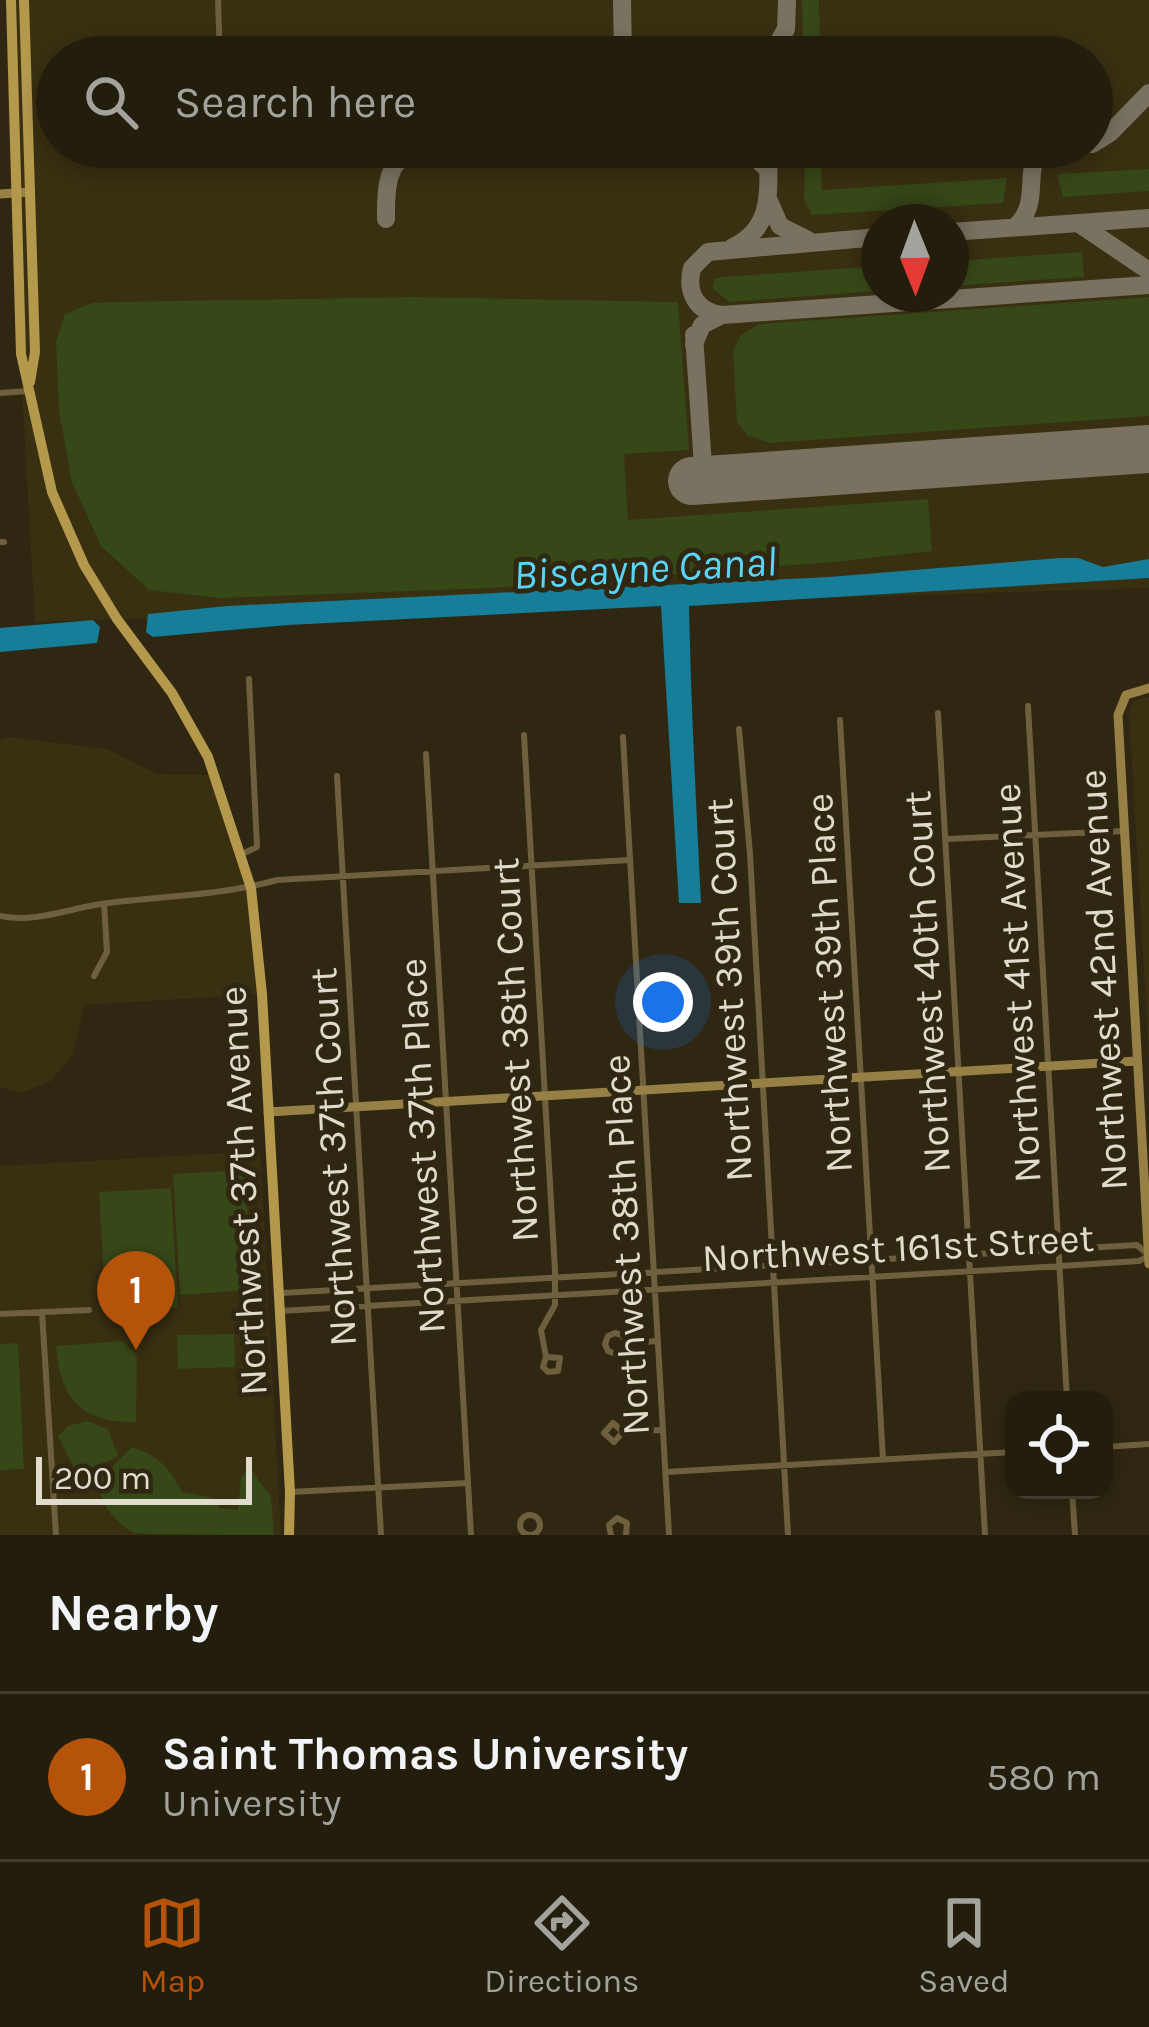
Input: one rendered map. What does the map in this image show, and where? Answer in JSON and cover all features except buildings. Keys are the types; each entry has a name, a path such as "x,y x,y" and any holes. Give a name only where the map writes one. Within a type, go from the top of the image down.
{"main road":[{"path":"11,0 24,192"},
{"path":"24,0 24,192"},
{"name":"Northwest 37th Avenue","path":"24,192 35,352 28,391 52,492 68,534 117,619 172,693 208,757 251,888 293,1535"}],"street":[{"path":"218,0 219,36"},
{"path":"0,194 24,192"},
{"path":"0,394 28,391"},
{"path":"242,854 257,848 249,680"},
{"name":"Northwest 42nd Avenue","path":"1149,688 1126,695 1118,711 1149,1258"},
{"name":"Northwest 41st Avenue","path":"1028,706 1067,1391"},
{"name":"Northwest 40th Court","path":"938,713 986,1535"},
{"name":"Northwest 39th Place","path":"840,720 883,1459"},
{"name":"Northwest 39th Court","path":"739,729 788,1535"},
{"name":"Northwest 38th Court","path":"524,735 555,1278 555,1305 541,1330 547,1357"},
{"name":"Northwest 38th Place","path":"623,737 669,1535"},
{"name":"Northwest 37th Place","path":"426,754 471,1535"},
{"name":"Northwest 37th Court","path":"337,776 381,1535"},
{"path":"946,839 1124,831"},
{"path":"0,916 50,916 104,904 251,888 277,880 630,860"},
{"path":"94,976 107,952 104,904"},
{"path":"268,1112 1137,1061"},
{"name":"Northwest 161st Street","path":"278,1294 1137,1245 1149,1258 280,1311"},
{"path":"0,1314 89,1310"},
{"path":"42,1312 56,1535"},
{"path":"626,1343 658,1341"},
{"path":"623,1432 664,1430"},
{"path":"1113,1446 1149,1444"},
{"path":"666,1472 1005,1453"},
{"path":"290,1492 468,1483"},
{"path":"1073,1499 1075,1535"},
{"path":"611,1535 608,1525 617,1518 627,1523 626,1535"}],"shaded area":[{"path":"6,0 1149,0 1149,588 35,622 10,179"},
{"path":"1149,697 1149,1058 1129,711 1134,701"},
{"path":"9,737 107,749 158,774 214,775 239,843 262,994 84,1005 73,1055 51,1081 22,1093 0,1087 0,740"},
{"path":"260,1151 281,1535 0,1535 0,1166"}],"green space":[{"path":"802,0 819,0 820,36 803,36"},
{"path":"805,168 821,168 822,190 1007,178 1003,203 861,204 861,212 812,215 804,200"},
{"path":"1149,169 1149,191 1063,197 1057,174"},
{"path":"1082,252 1084,277 969,285 969,260"},
{"path":"861,267 861,292 729,302 712,288 721,277"},
{"path":"412,297 678,302 689,450 624,454 628,520 928,499 932,551 491,588 219,598 149,590 101,546 72,482 59,411 56,342 65,314 92,303"},
{"path":"1149,297 1149,416 770,443 747,435 737,422 733,351 741,335 759,324"},
{"path":"245,1170 252,1290 180,1295 173,1174"},
{"path":"171,1188 178,1308 106,1313 99,1192"},
{"path":"234,1334 235,1367 178,1369 177,1335"},
{"path":"123,1341 137,1356 136,1422 101,1418 77,1404 58,1365 56,1346"},
{"path":"18,1343 24,1469 0,1470 0,1344"},
{"path":"87,1421 108,1429 118,1456 78,1476 58,1436 68,1426"},
{"path":"132,1447 162,1464 182,1492 214,1498 219,1508 238,1510 241,1477 249,1467 271,1497 274,1535 144,1534 127,1529 105,1504 98,1481"}],"water":[{"path":"1078,558 1103,567 1149,559 1149,578 689,606 701,903 679,903 661,606 288,625 153,637 146,632 148,614 227,606 829,577"},
{"path":"93,620 100,627 97,643 0,652 0,628"}],"taxiway":[{"path":"622,0 623,36"},
{"path":"782,36 787,0"},
{"path":"1113,130 1149,93"},
{"path":"386,219 393,168"},
{"path":"733,247 747,239 763,217 768,168"},
{"path":"1015,227 1028,208 1033,168"},
{"path":"768,199 780,226 808,240"},
{"path":"969,231 1149,218"},
{"path":"1078,223 1149,271"},
{"path":"722,315 706,310 692,293 692,268 708,252 861,239"},
{"path":"694,344 702,325 722,315 1149,285"},
{"path":"694,335 704,480"}],"runway":[{"path":"692,481 1149,449"}],"place":[{"name":"Saint Thomas University","path":"136,1350"}],"water label":[{"name":"Biscayne Canal","path":"645,568"}]}
